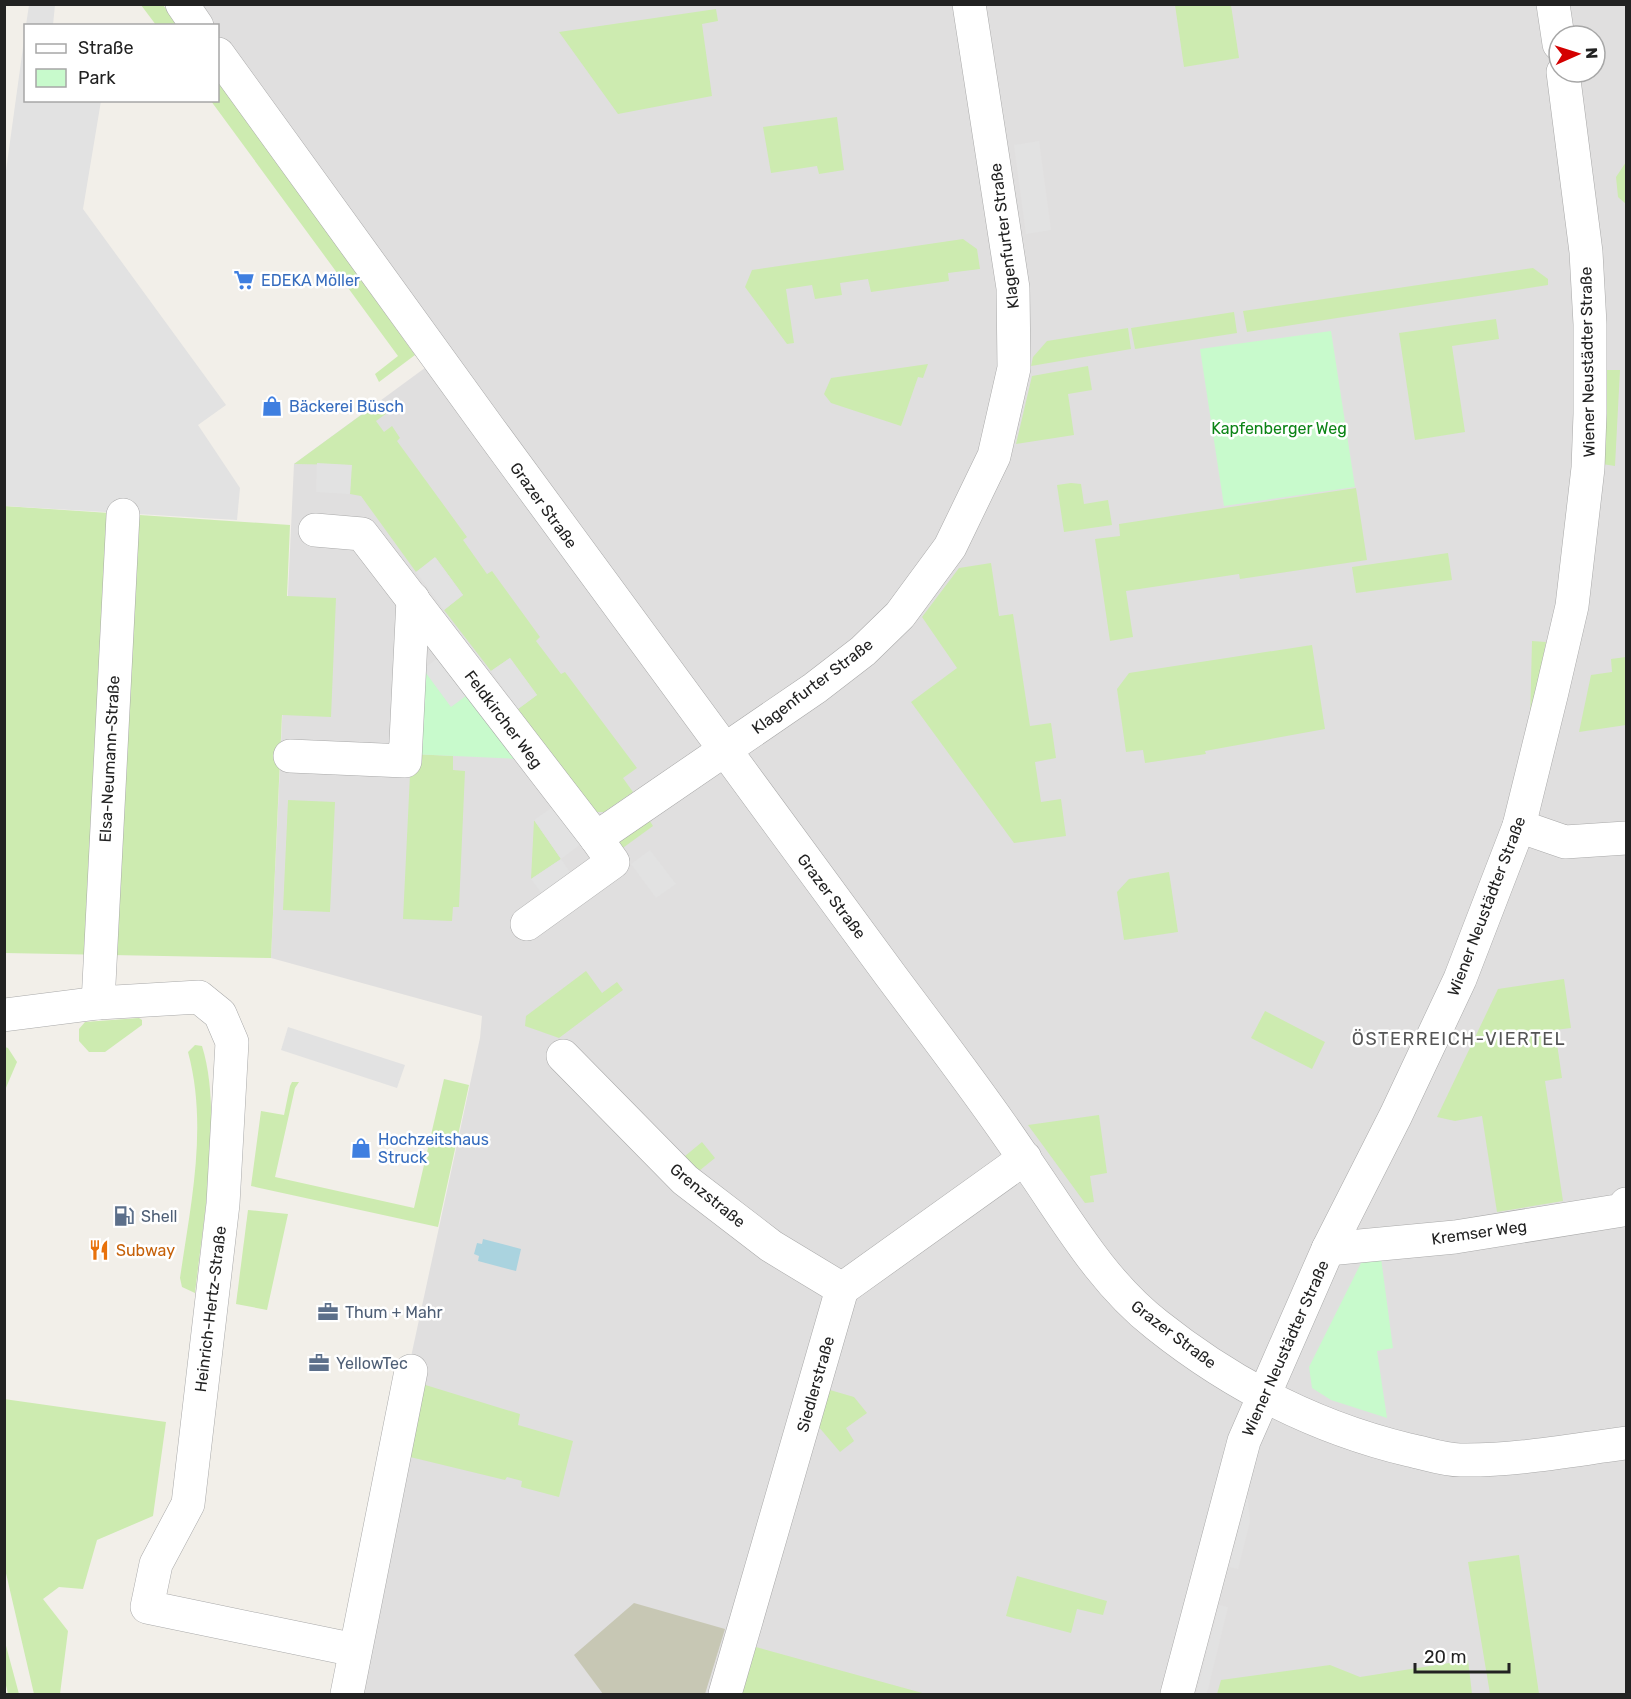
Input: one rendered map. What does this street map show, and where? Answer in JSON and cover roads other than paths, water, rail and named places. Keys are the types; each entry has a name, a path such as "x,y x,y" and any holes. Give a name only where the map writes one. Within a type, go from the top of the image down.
{"street":[{"path":"182,4 196,24"},
{"name":"Klagenfurter Straße","path":"724,750 863,651 900,615 950,547 994,455 1014,368 1013,288 969,4"},
{"path":"1553,4 1556,24"},
{"name":"Grazer Straße","path":"219,55 1024,1158 1081,1242 1121,1293 1157,1325 1220,1369 1263,1395 1330,1427 1378,1442 1455,1460 1511,1457 1626,1443"},
{"name":"Wiener Neustädter Straße","path":"1177,1695 1244,1441 1328,1249 1396,1115 1460,979 1519,826 1572,606 1588,468 1591,354 1581,200 1565,84"},
{"name":"Elsa-Neumann-Straße","path":"98,1003 123,515"},
{"name":"Feldkircher Weg","path":"315,530 362,534 613,862 527,924"},
{"path":"290,756 405,761 413,599"},
{"path":"596,838 724,750"},
{"path":"1519,826 1564,842 1626,838"},
{"name":"Heinrich-Hertz-Straße","path":"4,1015 98,1003 199,997 220,1014 232,1042 223,1204 188,1504 156,1564 147,1607 355,1650"},
{"name":"Grenzstraße","path":"563,1056 685,1180 771,1246 842,1289"},
{"path":"842,1289 1024,1158"},
{"name":"Kremser Weg","path":"1328,1249 1455,1237 1623,1210 1626,1204"},
{"name":"Siedlerstraße","path":"725,1695 842,1289"},
{"path":"347,1695 411,1371"}],"water":[{"path":"483,1239 521,1249 516,1271 478,1261 479,1256 474,1254 477,1243 482,1244"}],"place":[{"name":"EDEKA Möller","path":"244,280"},
{"name":"Bäckerei Büsch","path":"272,406"},
{"name":"Hochzeitshaus Struck","path":"361,1148"},
{"name":"Shell","path":"124,1216"},
{"name":"Subway","path":"99,1250"},
{"name":"Thum + Mahr","path":"328,1312"},
{"name":"YellowTec","path":"319,1363"}],"district":[{"name":"ÖSTERREICH-VIERTEL","path":"1459,1039"}],"park label":[{"name":"Kapfenberger Weg","path":"1279,428"}]}
